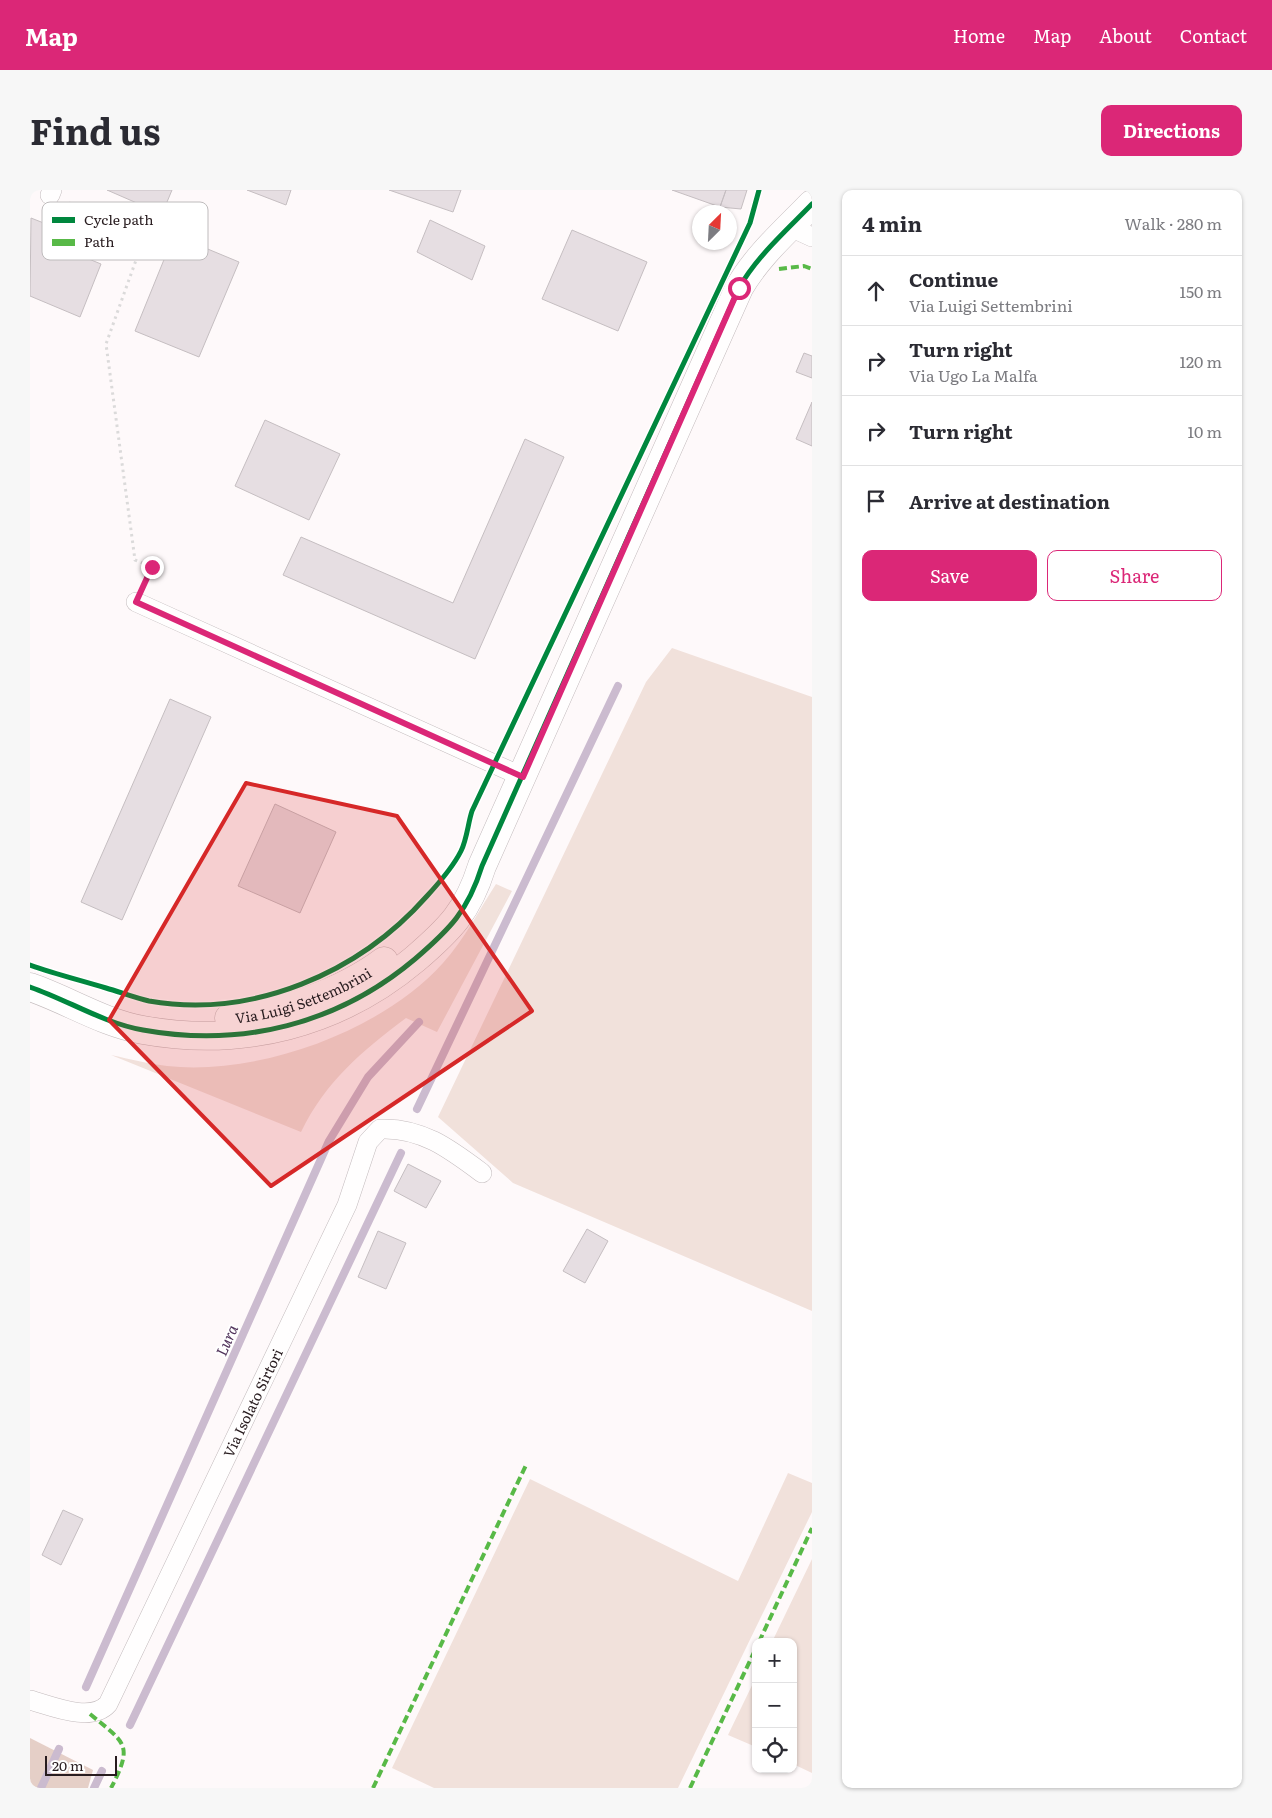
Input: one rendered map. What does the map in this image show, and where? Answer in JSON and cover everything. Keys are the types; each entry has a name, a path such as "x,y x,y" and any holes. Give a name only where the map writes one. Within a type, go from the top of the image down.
{"street":[{"name":"Via Luigi Settembrini","path":"30,987 61,998 191,1018 233,1018 281,1008 322,994 361,976 404,944 425,926 451,896 478,877 739,288 758,258 800,234 812,204"},
{"path":"136,602 523,777"},
{"name":"Via Isolato Sirtori","path":"30,1700 90,1714 102,1711 108,1704 347,1206 368,1142 380,1129 398,1128 423,1135 457,1154 482,1173"}],"path":[{"path":"51,192 73,202"},
{"path":"136,260 106,344 135,560 152,567 136,602"}],"highlighted area":[{"path":"246,783 397,816 532,1011 271,1186 109,1020"}],"shaded area":[{"path":"672,648 812,697 812,1311 513,1183 438,1117 646,682"},
{"path":"496,884 512,891 437,1032 406,1018 374,1043 333,1082 301,1132 111,1055 167,1066 203,1067 240,1064 279,1056 317,1044 353,1028 387,1009 417,987 451,954 465,935"},
{"path":"788,1473 812,1483 812,1512 678,1788 434,1788 392,1768 530,1479 738,1581"},
{"path":"812,1559 812,1773 797,1766 797,1638 774,1638"},
{"path":"752,1685 752,1745 728,1735"},
{"path":"30,1738 93,1770 88,1788 30,1788"}],"building":[{"path":"107,190 172,190 167,202 134,202"},
{"path":"247,190 291,190 286,205"},
{"path":"389,190 461,190 453,212"},
{"path":"672,190 726,190 721,205 714,205"},
{"path":"726,190 747,190 741,209 737,209 737,205 721,205"},
{"path":"31,218 42,222 42,260 91,260 101,264 80,317 30,296"},
{"path":"430,220 485,246 472,280 417,252"},
{"path":"572,230 647,262 618,331 542,299"},
{"path":"208,249 239,262 199,357 135,331 164,260 208,260"},
{"path":"804,353 812,356 812,378 796,372"},
{"path":"812,402 812,446 796,439"},
{"path":"265,420 340,454 309,520 235,486"},
{"path":"525,439 564,457 475,659 283,575 301,537 453,603"},
{"path":"170,699 211,717 122,920 81,902"},
{"path":"275,804 336,832 300,913 238,886"},
{"path":"408,1164 441,1181 426,1208 394,1191"},
{"path":"587,1229 608,1241 585,1283 563,1271"},
{"path":"378,1231 406,1243 386,1289 358,1277"},
{"path":"63,1510 83,1519 61,1565 42,1555"}],"waterway":[{"path":"417,1109 618,686"},
{"name":"Lura","path":"86,1687 329,1141 368,1077 419,1022"},
{"path":"130,1725 401,1153"},
{"name":"Lura","path":"41,1788 59,1749"},
{"path":"94,1788 102,1771"}],"marked path":[{"path":"779,269 804,266 812,269"},
{"path":"373,1788 527,1463"},
{"path":"761,1638 812,1528"},
{"path":"690,1788 752,1656"},
{"path":"90,1714 111,1732 122,1745 124,1753 122,1762 111,1788"}],"cycle path":[{"path":"30,965 149,1001 188,1005 227,1003 265,996 302,984 337,968 370,947 400,923 427,896 450,869 461,851 472,811 750,223 759,190"},
{"path":"30,987 128,1027 180,1035 216,1036 252,1033 287,1026 321,1015 354,1000 385,981 415,959 448,928 464,907 477,882 482,866 739,288 763,254 812,204"}],"route":[{"path":"152,567 136,602 523,777 739,288"}]}
